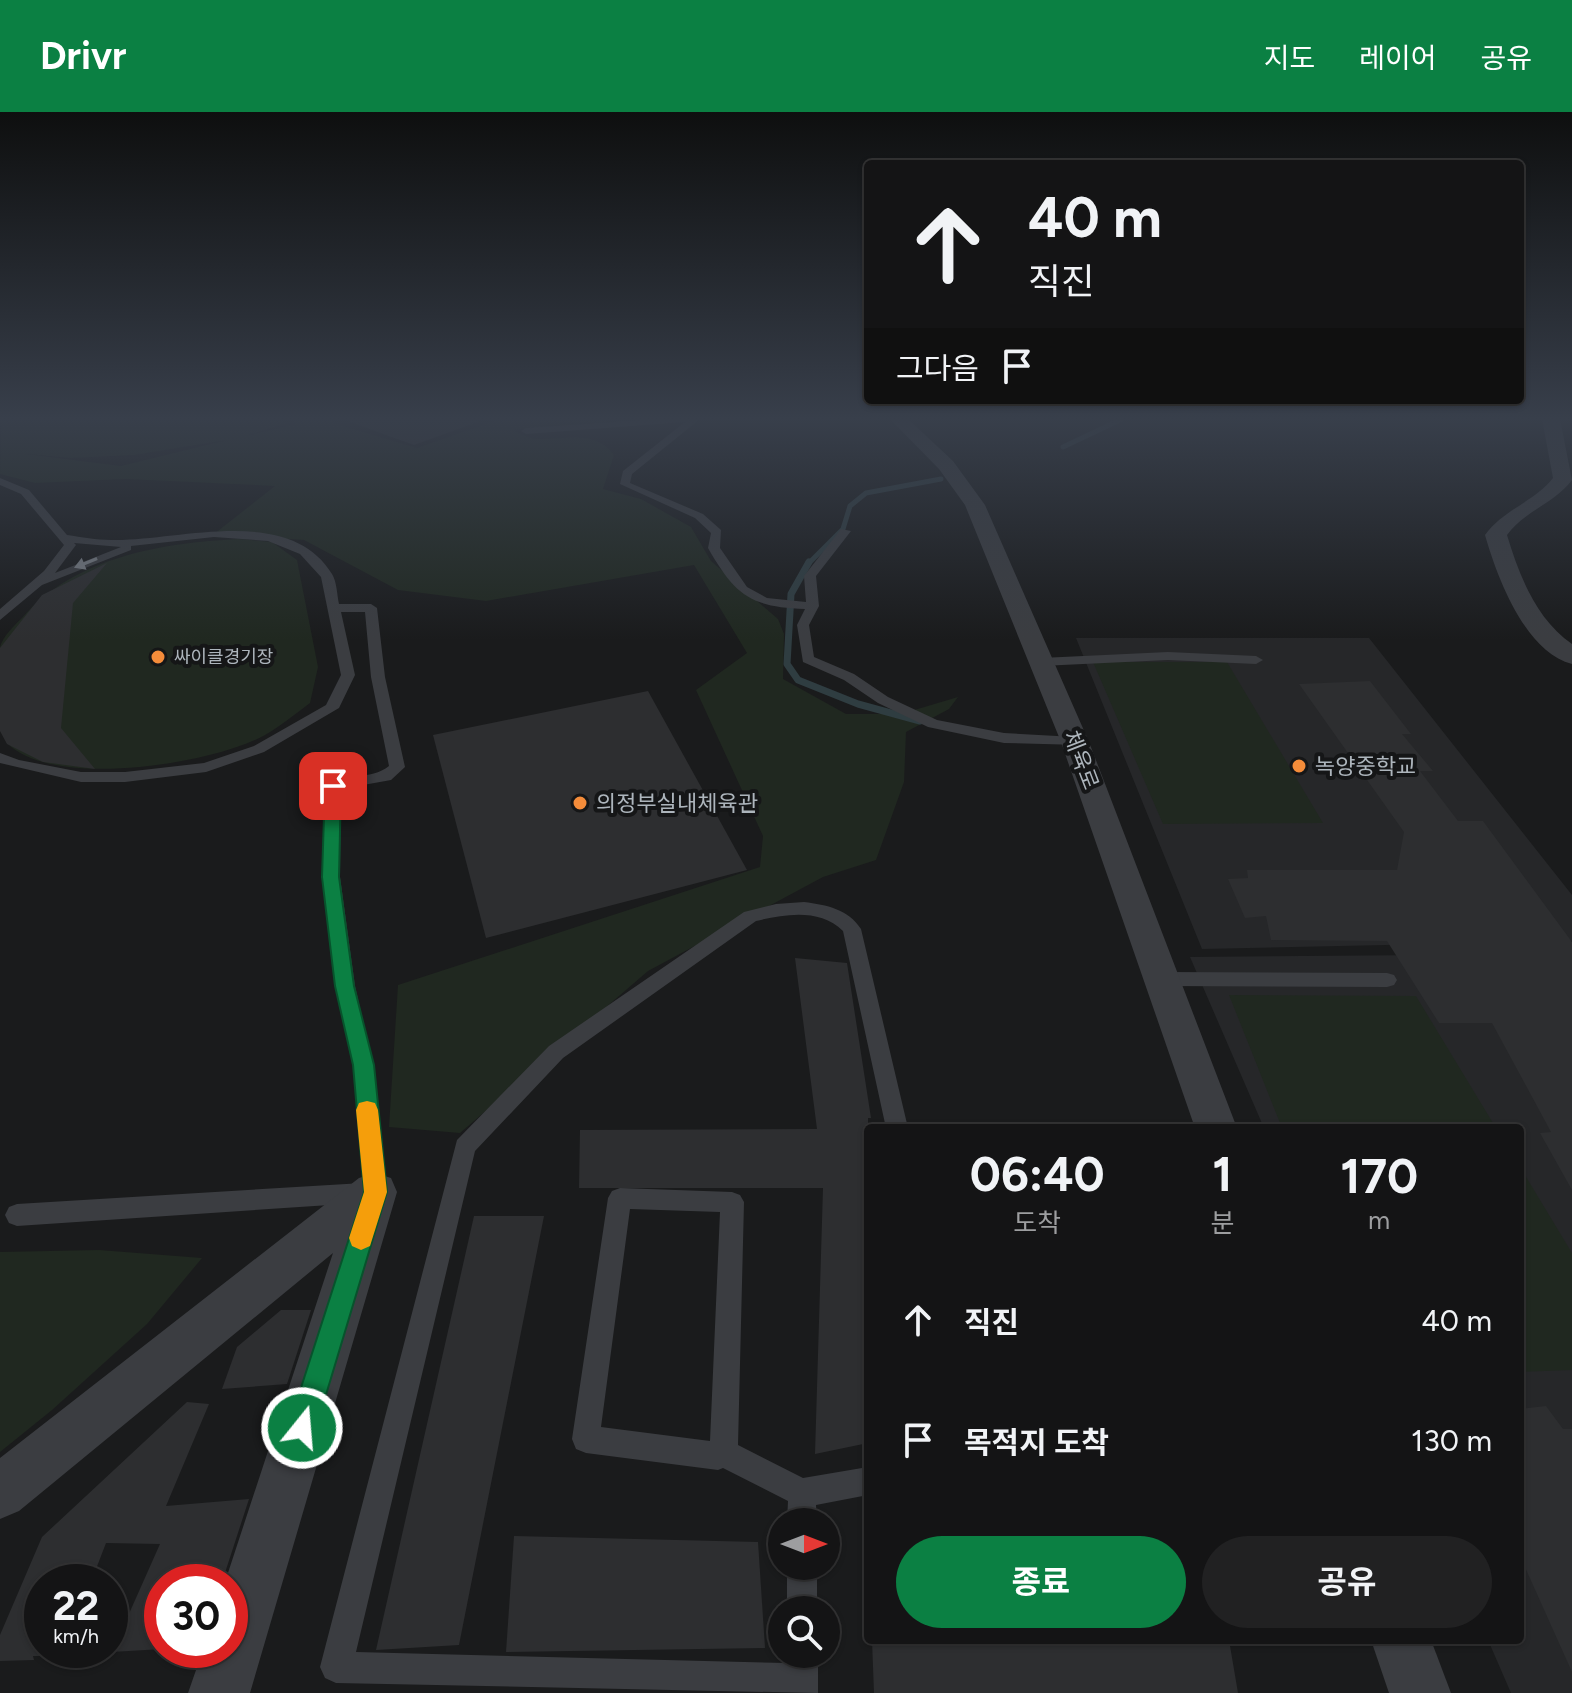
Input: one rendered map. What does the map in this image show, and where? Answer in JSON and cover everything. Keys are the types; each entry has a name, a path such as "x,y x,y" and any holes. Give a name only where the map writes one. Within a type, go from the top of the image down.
{"street":[{"name":"체육로","path":"966,493 975,505 1075,742 1215,1124"},
{"path":"1554,493 1519,508 1496,535 1504,563 1543,635 1572,656"},
{"path":"0,1492 375,1192"},
{"path":"219,1693 375,1192"},
{"path":"1402,1644 1420,1693"}],"lane":[{"path":"0,616 48,574 70,545 26,493"},
{"path":"645,493 699,516 717,532 714,548 736,587 778,604 808,605"},
{"path":"845,531 810,576 803,625 808,659 849,677 883,700 933,724 1004,738 1075,742"},
{"path":"0,758 15,764 81,777 125,777 206,767 259,749 332,708 348,675 327,576 304,552 270,538 214,534 111,544 65,538"},
{"path":"30,589 93,560 145,543"},
{"path":"17,1215 375,1192 363,1065 345,986 331,877 333,786 385,777 397,767 378,677 371,608 333,608"},
{"path":"1041,662 1168,656 1256,660"},
{"path":"802,1675 336,1667 465,1147 556,1052 750,916 774,909 823,911 843,918 852,929 896,1124"},
{"path":"1162,979 1387,980"},
{"path":"620,1198 732,1202 724,1453 718,1456 586,1439 620,1198"},
{"path":"724,1453 802,1508 864,1483"}],"shaded area":[{"path":"266,493 617,493 641,499 691,527 711,561 778,619 784,634 783,679 846,714 901,714 958,697 949,709 906,732 904,782 876,860 823,877 648,971 460,1133 389,1127 398,985 760,867 763,836 696,690 747,653 694,565 486,601 398,590 304,540 214,534"},
{"name":"싸이클경기장","path":"238,539 272,542 297,560 318,667 310,703 265,735 241,746 173,763 134,768 59,766 29,757 7,743 1,715 0,647 9,631 43,597 67,580 121,557 179,544"},
{"name":"녹양중학교","path":"1076,638 1369,638 1572,895 1572,941 1202,949"},
{"path":"1093,662 1227,662 1323,823 1163,824"},
{"path":"1572,954 1572,1693 1511,1693 1490,1644 1524,1644 1524,1124 1262,1124 1190,957"},
{"path":"1229,995 1416,996 1494,1124 1280,1124"},
{"path":"1524,1174 1572,1253 1572,1370 1524,1372"},
{"path":"99,1250 202,1258 147,1324 52,1410 0,1452 0,1252"}],"building":[{"path":"107,563 73,603 61,728 95,769 43,762 7,744 0,731 0,648 42,595"},
{"path":"1370,681 1411,734 1402,734 1433,771 1420,771 1458,821 1483,821 1572,942 1572,1190 1540,1133 1551,1132 1492,1023 1439,1023 1387,941 1271,940 1266,916 1245,918 1228,879 1248,878 1247,870 1397,870 1404,832 1299,684"},
{"name":"의정부실내체육관","path":"648,691 747,870 486,938 433,735"},
{"path":"795,958 847,963 871,1118 868,1118 868,1124 864,1124 864,1444 815,1454 823,1188 579,1188 580,1130 817,1129"},
{"path":"474,1216 544,1216 459,1645 376,1650"},
{"path":"281,1310 311,1310 287,1384 222,1389 237,1347"},
{"path":"187,1402 209,1404 166,1506 249,1499 228,1564 151,1564 160,1544 106,1543 98,1564 30,1564 42,1537"},
{"path":"1546,1406 1563,1429 1572,1429 1572,1672 1524,1565 1524,1409"},
{"path":"514,1536 758,1542 765,1648 506,1652"},
{"path":"24,1579 24,1660 0,1661 0,1635"},
{"path":"144,1580 144,1650 128,1651 128,1616"},
{"path":"872,1644 1230,1644 1238,1693 874,1693"}],"waterway":[{"path":"808,564 843,529 850,506 867,493"},
{"path":"809,562 791,594 787,664 798,680 858,704 920,721"}],"slow traffic":[{"path":"361,1238 375,1192 367,1110"}],"place":[{"name":"싸이클경기장","path":"158,657"},
{"name":"녹양중학교","path":"1299,766"},
{"name":"의정부실내체육관","path":"580,803"}],"route":[{"path":"302,1428 375,1192 363,1065 345,986 331,877 333,786"}]}
